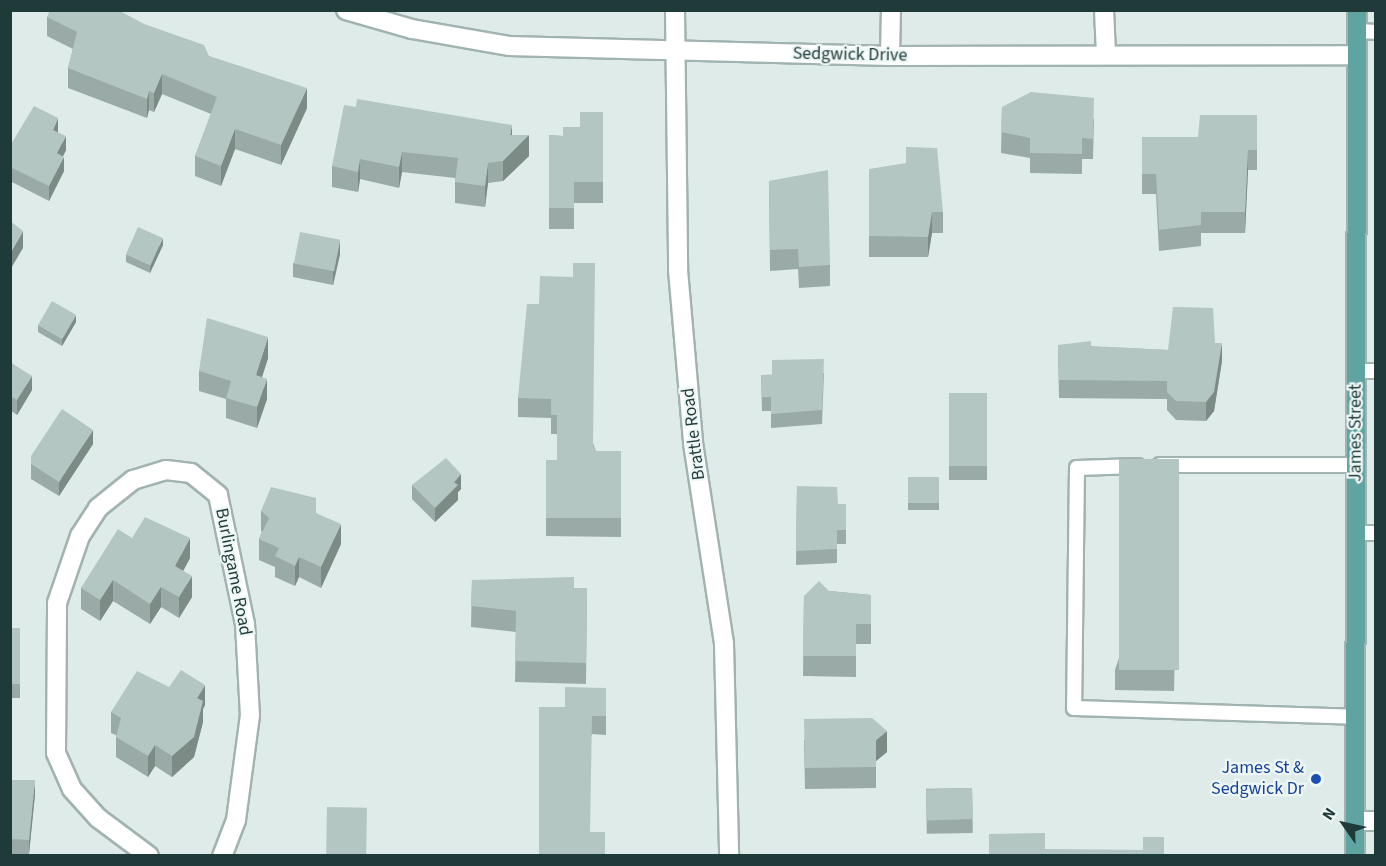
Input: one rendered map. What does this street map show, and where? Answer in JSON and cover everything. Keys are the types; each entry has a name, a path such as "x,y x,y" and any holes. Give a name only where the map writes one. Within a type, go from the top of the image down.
{"main road":[{"name":"James Street","path":"1355,855 1357,10"}],"street":[{"name":"Sedgwick Drive","path":"346,10 509,46 890,56 1357,55"},
{"name":"Brattle Road","path":"675,10 678,270 693,443 724,644 729,855"},
{"path":"890,56 891,10"},
{"path":"1104,10 1106,54"},
{"name":"Burlingame Road","path":"149,855 98,818 72,789 56,753 57,603 80,536 98,508 133,480 166,470 192,473 218,495 245,624 250,715 236,820 222,855"},
{"path":"1355,821 1376,821"}],"lane":[{"path":"1357,31 1376,32"},
{"path":"1356,371 1376,372"},
{"path":"1355,717 1074,708 1077,468 1259,461 1356,465"},
{"path":"1356,534 1376,533"}],"path":[{"path":"1315,786 1316,779"}],"building":[{"path":"50,10 118,10 144,24 204,45 209,56 307,88 281,145 235,129 221,166 195,156 217,97 162,74 154,93 149,91 147,99 68,68 77,32 47,17"},
{"path":"1031,92 1094,98 1093,139 1082,138 1082,154 1030,153 1030,138 1001,132 1002,107"},
{"path":"357,99 512,125 510,135 529,135 503,161 488,163 485,186 455,182 458,158 402,152 399,167 360,159 358,172 332,166 344,105 356,107"},
{"path":"34,106 58,118 53,130 66,136 57,153 64,157 49,186 10,167 10,146"},
{"path":"580,112 603,112 603,182 574,182 574,208 549,208 549,135 563,136 563,127 580,127"},
{"path":"1200,115 1257,115 1257,150 1248,150 1245,212 1201,212 1201,225 1159,230 1156,174 1142,174 1142,137 1198,137"},
{"path":"906,147 937,148 943,212 932,212 928,237 869,236 869,169 906,163"},
{"path":"828,170 830,265 799,267 798,249 770,250 769,181"},
{"path":"10,221 23,231 10,254"},
{"path":"138,227 163,238 150,265 126,254"},
{"path":"300,232 340,240 334,271 294,263"},
{"path":"573,263 595,263 593,446 596,451 621,451 621,518 546,518 546,460 557,460 557,415 551,415 551,399 518,398 527,304 539,304 540,276 573,277"},
{"path":"52,301 76,315 62,339 38,325"},
{"path":"1173,307 1213,308 1215,343 1222,343 1214,392 1206,402 1176,401 1167,392 1167,381 1059,380 1058,345 1091,341 1091,346 1168,350"},
{"path":"207,318 268,337 256,375 267,379 257,407 226,398 231,381 199,371"},
{"path":"824,359 822,410 771,414 771,397 762,397 761,375 772,375 772,360"},
{"path":"10,362 32,376 17,400 10,396"},
{"path":"949,393 987,393 987,466 949,466"},
{"path":"62,409 93,430 59,482 31,464 31,456"},
{"path":"446,458 461,474 454,482 458,485 435,508 412,485"},
{"path":"1119,459 1179,459 1179,670 1119,670"},
{"path":"908,477 939,477 939,503 908,503"},
{"path":"797,486 837,487 838,504 846,504 846,530 837,530 837,549 796,551"},
{"path":"271,487 316,498 316,513 341,524 321,567 299,557 295,566 275,556 279,548 259,539 269,518 261,511"},
{"path":"145,517 190,538 175,566 192,576 179,597 161,587 150,604 113,580 100,600 81,588 118,529 132,538"},
{"path":"574,577 574,588 587,588 586,663 515,661 516,611 471,606 472,580"},
{"path":"819,581 829,591 871,595 871,624 856,624 856,656 803,656 804,596"},
{"path":"10,628 20,628 20,684 10,684"},
{"path":"181,670 205,685 197,698 203,701 194,737 172,756 155,745 148,756 116,737 121,718 111,712 137,671 169,687"},
{"path":"565,687 606,688 606,716 592,716 590,832 605,832 605,855 539,855 539,707 565,707"},
{"path":"872,718 887,731 876,740 876,767 805,768 804,719"},
{"path":"10,780 35,780 29,840 10,839"},
{"path":"972,788 973,819 927,821 926,790"},
{"path":"327,807 367,808 366,856 326,855"},
{"path":"1045,833 1045,849 1143,850 1143,837 1164,837 1164,855 989,855 989,834"}],"place":[{"name":"James St & Sedgwick Dr","path":"1316,779"}]}
